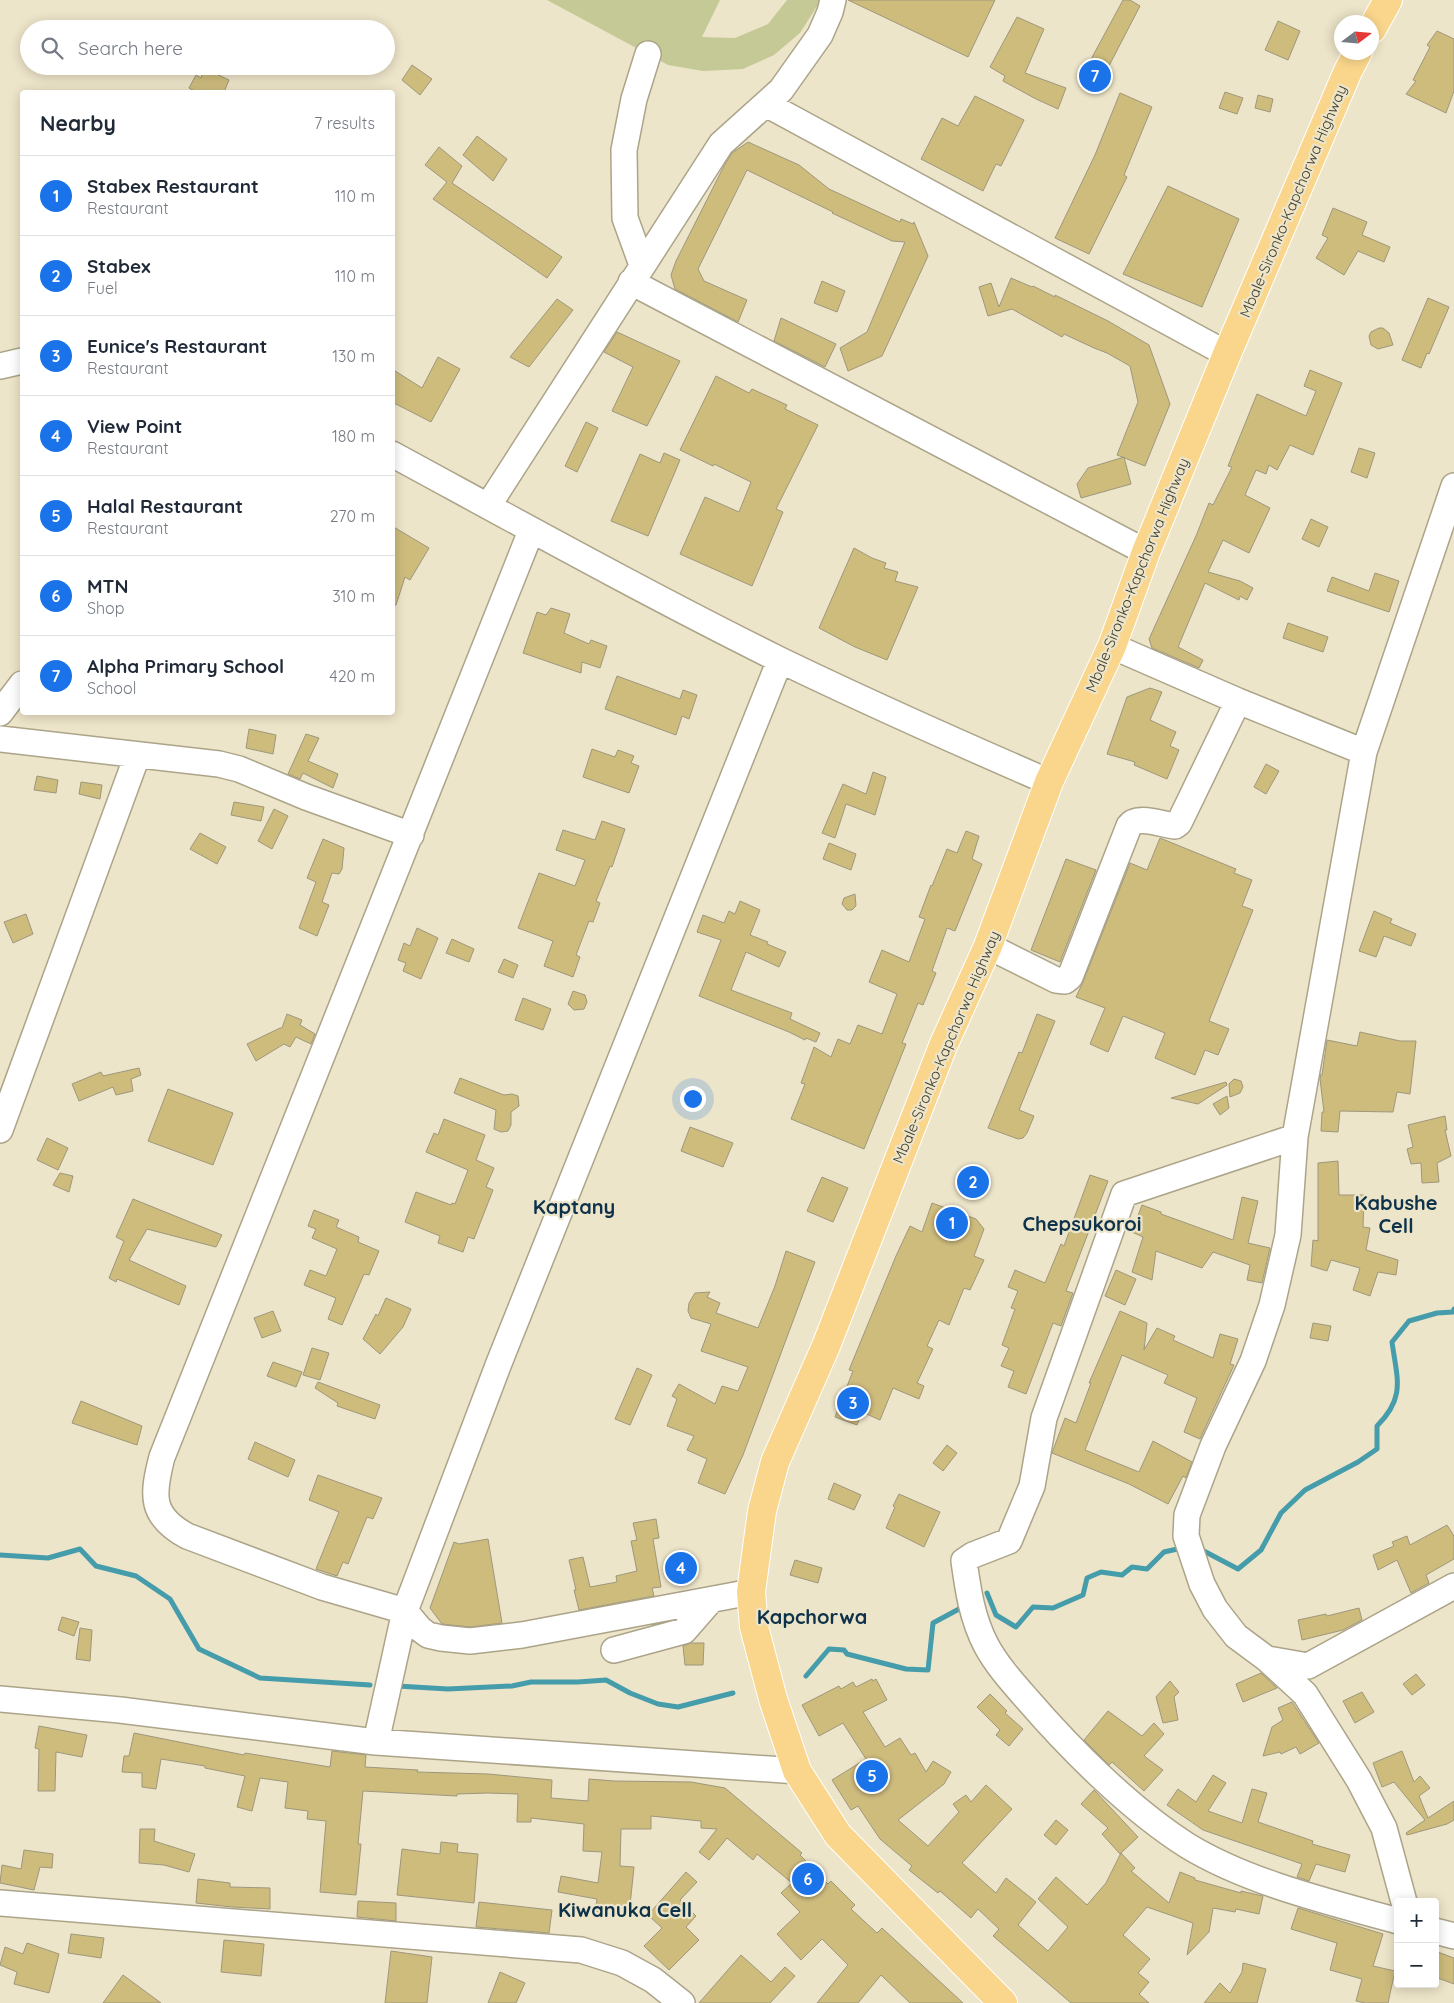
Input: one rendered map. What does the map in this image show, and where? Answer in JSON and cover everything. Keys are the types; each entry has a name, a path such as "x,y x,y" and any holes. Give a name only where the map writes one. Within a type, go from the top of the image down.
{"main road":[{"path":"1379,16 1388,0"},
{"name":"Mbale-Sironko-Kapchorwa Highway","path":"1003,2003 838,1835 797,1772 773,1699 754,1627 751,1592 762,1511 770,1476 826,1346 944,1046 988,946 1049,782 1112,646 1146,552 1354,60"}],"street":[{"path":"488,506 720,144 781,90 820,35 830,12 832,0"},
{"path":"636,274 625,218 624,150 634,99 648,54"},
{"path":"766,104 1228,354"},
{"path":"636,274 1146,552"},
{"path":"0,366 20,361"},
{"path":"395,456 531,531 780,660 957,742 1049,782"},
{"path":"1403,1898 1384,1828 1359,1780 1305,1694 1267,1659 1236,1636 1215,1609 1202,1584 1186,1536 1187,1515 1214,1446 1253,1361 1272,1306 1288,1235 1295,1137 1364,752 1454,486"},
{"path":"531,531 162,1457 156,1488 158,1504 163,1519 168,1525 187,1536 322,1587 405,1611 410,1620 428,1635 441,1638 470,1640 522,1635 551,1628 751,1592"},
{"path":"1112,646 1238,702 1364,752"},
{"path":"376,1742 405,1611 502,1354 780,660"},
{"path":"0,713 20,687"},
{"path":"988,946 1056,980 1065,981 1070,978 1129,826 1132,822 1138,821 1175,826 1179,823 1238,702"},
{"path":"0,739 219,764 239,769 306,797 411,835"},
{"path":"0,1130 137,756"},
{"path":"1295,1137 1124,1194 1044,1418 1032,1486 1009,1541 973,1555 964,1561 972,1609 987,1646 1012,1682 1046,1722 1117,1791 1189,1846 1237,1870 1313,1898 1394,1920"},
{"path":"1267,1659 1308,1666 1454,1586"},
{"path":"614,1650 684,1632 711,1600"},
{"path":"1305,1694 1308,1666"},
{"path":"0,1699 120,1710 376,1742 797,1772"},
{"path":"0,1903 581,1950 622,1962 653,1980 682,2003"},
{"path":"1439,1932 1454,1936"}],"green space":[{"path":"547,0 720,0 702,37 735,38 768,24 787,0 821,0 800,33 774,55 743,69 703,71 668,65"}],"building":[{"path":"848,0 995,0 968,57"},
{"path":"1123,0 1130,0 1140,6 1098,87 1082,76"},
{"path":"1017,17 1044,29 1025,73 1066,88 1058,109 1003,81 1005,76 990,67"},
{"path":"1278,21 1300,31 1288,60 1265,50"},
{"path":"1437,31 1454,39 1454,91 1446,113 1406,94 1416,81 1413,80 1430,47 1427,45"},
{"path":"412,65 432,79 420,95 402,80"},
{"path":"196,75 201,78 202,75 219,75 229,80 225,90 192,90 189,88"},
{"path":"1225,92 1243,98 1237,114 1219,108"},
{"path":"1120,93 1152,107 1124,175 1127,177 1089,254 1055,238 1095,155"},
{"path":"1258,95 1273,99 1270,112 1255,108"},
{"path":"975,96 1024,120 1001,166 996,164 983,191 921,159 942,118 958,126"},
{"path":"477,136 507,159 493,181 463,155"},
{"path":"748,142 799,165 829,189 900,222 901,219 913,224 914,222 928,256 882,356 848,371 840,348 867,332 905,242 892,241 747,170 698,269 704,281 747,300 738,322 675,289 671,275 676,261 724,166 732,153"},
{"path":"439,147 462,166 452,183 562,257 547,278 433,199 447,182 425,165"},
{"path":"1168,186 1239,219 1202,307 1123,274"},
{"path":"1333,208 1367,222 1362,235 1390,247 1384,262 1358,251 1344,275 1316,258 1328,238 1322,235"},
{"path":"1011,278 1055,297 1055,295 1108,321 1149,345 1170,404 1145,466 1117,455 1138,402 1130,366 1107,353 1064,334 1062,337 1012,309 988,316 979,287 991,283 999,307"},
{"path":"822,281 845,291 837,312 814,303"},
{"path":"1428,298 1449,307 1421,368 1402,360"},
{"path":"557,299 573,310 529,367 510,357"},
{"path":"781,318 836,344 825,367 774,341"},
{"path":"1383,328 1389,333 1393,345 1378,349 1371,345 1369,336 1371,332"},
{"path":"617,332 680,361 647,426 612,411 633,367 604,352"},
{"path":"438,357 460,369 431,422 395,404 395,371 422,388"},
{"path":"1310,370 1342,383 1313,455 1290,445 1277,470 1269,465 1266,474 1256,470 1245,495 1270,508 1249,553 1223,540 1208,572 1240,581 1253,588 1247,600 1240,596 1239,600 1205,583 1178,647 1203,660 1199,668 1152,648 1149,639 1209,503 1213,505 1232,467 1228,466 1257,394 1306,416 1316,391 1304,386"},
{"path":"716,376 749,393 752,389 787,405 785,409 818,425 776,509 783,512 752,586 680,554 705,497 739,512 751,482 680,450"},
{"path":"586,422 598,428 577,472 565,466"},
{"path":"1359,448 1375,453 1367,478 1351,472"},
{"path":"664,453 680,460 648,536 611,521 640,454 660,463"},
{"path":"1124,457 1131,484 1081,498 1077,484 1088,468"},
{"path":"1311,519 1328,527 1319,547 1302,539"},
{"path":"395,528 429,548 410,580 405,577 396,605"},
{"path":"854,548 886,563 884,568 898,572 895,581 918,587 887,660 855,647 819,628"},
{"path":"1375,573 1399,581 1389,612 1327,591 1332,577 1369,591"},
{"path":"551,608 570,614 564,633 589,644 591,640 607,646 600,668 582,662 581,673 523,653 537,612 546,615"},
{"path":"1288,623 1328,637 1323,652 1283,638"},
{"path":"617,676 680,699 683,690 697,695 689,719 682,716 676,735 605,709"},
{"path":"1150,688 1162,692 1150,720 1176,732 1170,746 1179,750 1167,779 1134,765 1135,762 1107,754 1127,697"},
{"path":"249,729 276,735 273,754 246,748"},
{"path":"306,734 319,738 308,761 338,774 333,788 303,773 300,779 288,774"},
{"path":"592,749 615,757 618,750 634,756 631,763 639,766 629,793 583,777"},
{"path":"1266,764 1279,771 1266,794 1254,787"},
{"path":"873,772 886,777 875,815 846,804 835,838 822,833 843,784 866,794"},
{"path":"37,776 58,780 56,793 34,790"},
{"path":"81,782 102,785 100,799 79,794"},
{"path":"234,802 264,807 261,821 231,815"},
{"path":"274,809 288,816 272,849 258,841"},
{"path":"602,821 625,829 612,867 610,866 596,901 600,903 593,922 589,921 576,955 580,957 573,977 544,966 553,941 518,928 539,873 575,886 585,860 556,850 563,830 595,840"},
{"path":"966,831 979,836 972,859 982,864 955,931 947,928 932,971 936,973 923,1005 918,1003 902,1043 906,1044 864,1149 791,1119 805,1084 801,1083 814,1047 831,1057 838,1039 850,1044 858,1025 882,1034 897,994 869,982 882,950 909,962 925,919 919,917 931,885 947,849 957,853"},
{"path":"200,833 226,847 217,864 190,849"},
{"path":"1160,838 1236,869 1234,873 1252,880 1242,906 1253,910 1209,1021 1229,1029 1218,1055 1205,1050 1195,1075 1155,1058 1165,1033 1123,1016 1108,1052 1090,1044 1105,1008 1076,997 1130,863 1147,870"},
{"path":"323,839 344,848 342,869 339,874 332,873 322,902 329,905 317,936 299,928 316,882 307,878"},
{"path":"829,843 856,854 851,870 823,859"},
{"path":"1066,859 1096,870 1060,962 1031,950"},
{"path":"855,894 856,906 852,910 847,910 842,904 844,898"},
{"path":"740,901 760,910 750,935 786,952 779,967 746,952 731,990 792,1013 790,1019 820,1033 816,1042 806,1038 805,1040 699,996 721,940 697,932 703,915 724,923 729,911 735,914"},
{"path":"1374,911 1392,919 1390,923 1416,934 1411,946 1384,936 1376,957 1359,951"},
{"path":"26,914 33,934 13,943 4,922"},
{"path":"417,928 438,938 421,979 403,971 406,963 398,960 404,943 410,946"},
{"path":"452,939 474,949 469,962 446,953"},
{"path":"504,959 518,965 513,978 498,972"},
{"path":"573,991 585,995 587,1002 584,1009 574,1010 568,1004"},
{"path":"523,998 551,1009 543,1030 515,1020"},
{"path":"287,1014 302,1020 300,1025 315,1034 311,1044 296,1037 290,1047 284,1044 256,1061 247,1044 282,1028"},
{"path":"1037,1014 1055,1021 1019,1110 1034,1116 1027,1133 1023,1138 1018,1139 988,1128 1019,1052 1022,1053"},
{"path":"1360,1032 1400,1041 1416,1041 1410,1094 1397,1092 1393,1112 1340,1111 1338,1132 1321,1131 1322,1112 1324,1112 1320,1079 1327,1040 1357,1046"},
{"path":"139,1068 141,1075 131,1079 133,1091 116,1095 113,1087 79,1101 72,1084 101,1072 103,1076"},
{"path":"460,1078 504,1095 512,1094 518,1096 519,1106 511,1112 511,1125 508,1131 501,1132 494,1129 496,1110 454,1093"},
{"path":"1234,1079 1241,1081 1243,1087 1240,1093 1230,1097 1229,1084"},
{"path":"1226,1082 1227,1085 1198,1104 1171,1098"},
{"path":"168,1089 233,1113 213,1165 148,1141"},
{"path":"1227,1096 1229,1108 1220,1115 1213,1104"},
{"path":"1445,1116 1447,1130 1445,1130 1451,1156 1437,1163 1439,1182 1422,1183 1421,1163 1411,1164 1407,1149 1413,1147 1408,1125"},
{"path":"444,1119 485,1135 476,1160 494,1168 486,1187 493,1190 474,1239 468,1237 463,1252 438,1243 440,1236 405,1222 416,1192 451,1205 452,1203 455,1204 468,1170 426,1152 434,1133 438,1135"},
{"path":"690,1127 733,1143 723,1167 681,1151"},
{"path":"47,1138 68,1148 58,1170 37,1160"},
{"path":"1338,1161 1339,1195 1364,1195 1363,1227 1370,1228 1366,1250 1398,1260 1396,1275 1378,1272 1370,1296 1353,1290 1360,1268 1331,1260 1327,1271 1311,1266 1313,1240 1318,1241 1318,1163"},
{"path":"60,1173 73,1176 69,1192 53,1185"},
{"path":"1090,1175 1108,1181 1066,1291 1073,1293 1061,1326 1053,1323 1026,1394 1008,1387 1014,1371 1001,1366 1009,1348 1002,1345 1015,1309 1011,1308 1018,1291 1008,1287 1015,1270 1045,1283 1061,1244 1064,1246"},
{"path":"822,1177 848,1188 833,1222 807,1211"},
{"path":"1242,1197 1258,1201 1248,1243 1270,1248 1262,1283 1247,1280 1250,1265 1213,1252 1202,1268 1156,1251 1152,1280 1132,1272 1143,1237 1132,1232 1142,1205 1161,1212 1161,1214 1233,1240"},
{"path":"133,1199 222,1235 216,1247 147,1229 129,1260 186,1286 179,1305 117,1279 116,1282 109,1278 124,1241 116,1237"},
{"path":"932,1203 976,1219 984,1229 974,1256 984,1260 970,1290 964,1288 949,1325 939,1320 927,1346 933,1349 917,1383 924,1386 919,1399 893,1388 880,1420 862,1412 857,1425 835,1417 853,1371 849,1370 896,1256 910,1226 922,1232"},
{"path":"314,1210 339,1220 336,1227 359,1237 358,1242 379,1251 369,1275 364,1274 342,1325 328,1319 336,1298 304,1285 310,1270 326,1276 337,1249 312,1238 316,1229 308,1226"},
{"path":"786,1251 815,1262 743,1455 725,1494 698,1483 707,1459 687,1450 694,1436 667,1426 677,1399 672,1396 679,1384 715,1404 722,1386 738,1391 748,1367 701,1351 711,1324 691,1318 688,1311 689,1303 695,1293 710,1292 707,1297 720,1303 716,1313 758,1328 775,1286"},
{"path":"1116,1270 1136,1279 1125,1305 1105,1296"},
{"path":"386,1298 411,1309 403,1327 380,1354 363,1339 376,1314 378,1316"},
{"path":"273,1311 281,1331 262,1338 254,1318"},
{"path":"1120,1311 1147,1323 1144,1350 1157,1328 1175,1336 1173,1340 1213,1358 1220,1334 1238,1339 1230,1364 1234,1365 1200,1439 1184,1432 1197,1398 1164,1383 1168,1375 1122,1355 1085,1450 1139,1472 1153,1441 1192,1462 1186,1478 1183,1476 1168,1504 1129,1484 1052,1453 1065,1418 1076,1423 1091,1383 1089,1383"},
{"path":"1313,1323 1331,1326 1328,1341 1310,1338"},
{"path":"312,1348 329,1353 320,1380 303,1375"},
{"path":"273,1362 302,1372 296,1387 267,1376"},
{"path":"637,1368 652,1375 630,1425 615,1419"},
{"path":"318,1382 380,1405 375,1419 337,1406 338,1403 315,1388"},
{"path":"81,1401 142,1426 137,1445 72,1423"},
{"path":"255,1442 295,1460 288,1477 248,1459"},
{"path":"947,1445 957,1453 943,1471 933,1463"},
{"path":"318,1475 382,1498 373,1519 367,1517 348,1564 343,1562 337,1576 316,1569 339,1512 309,1500"},
{"path":"834,1483 861,1495 854,1510 828,1499"},
{"path":"899,1494 940,1512 924,1547 886,1528"},
{"path":"656,1519 659,1538 653,1539 661,1587 652,1588 654,1596 579,1610 569,1560 583,1557 590,1587 617,1582 616,1576 637,1571 631,1541 637,1540 633,1523"},
{"path":"1447,1525 1454,1536 1454,1559 1426,1575 1429,1583 1411,1593 1397,1560 1378,1570 1373,1555 1394,1546 1392,1542 1407,1536 1410,1545"},
{"path":"488,1539 502,1623 470,1627 442,1624 430,1608 454,1542 459,1544"},
{"path":"795,1560 822,1568 818,1583 790,1575"},
{"path":"1359,1608 1362,1620 1343,1630 1302,1640 1298,1620 1326,1614 1327,1616"},
{"path":"62,1617 79,1622 74,1636 58,1630"},
{"path":"80,1628 92,1630 90,1661 76,1659"},
{"path":"691,1643 704,1643 703,1665 685,1665 683,1646"},
{"path":"1261,1673 1277,1688 1243,1702 1236,1684"},
{"path":"1416,1674 1425,1685 1412,1695 1403,1684"},
{"path":"872,1679 873,1681 876,1679 887,1700 863,1712 885,1747 900,1738 911,1755 915,1753 926,1772 933,1761 951,1772 944,1784 898,1820 928,1846 959,1812 953,1804 966,1795 971,1802 986,1785 1012,1809 962,1863 996,1893 1006,1878 1036,1902 1018,1925 1048,1951 1068,1927 1038,1899 1056,1877 1087,1905 1106,1883 1121,1853 1135,1868 1131,1871 1169,1903 1180,1872 1195,1878 1195,1880 1241,1893 1241,1891 1263,1896 1259,1914 1236,1909 1235,1912 1213,1908 1209,1932 1187,1955 1193,1923 1147,1907 1123,1935 1150,1959 1138,1973 1149,1982 1139,1994 1149,2003 1071,2003 993,1936 999,1929 978,1909 971,1918 940,1891 938,1893 909,1870 912,1866 880,1839 858,1806 851,1810 832,1780 866,1759 843,1723 819,1736 802,1705 839,1686 841,1689 853,1682 856,1687"},
{"path":"1170,1681 1179,1692 1174,1697 1178,1720 1163,1723 1156,1697"},
{"path":"1362,1692 1374,1712 1355,1723 1343,1701"},
{"path":"990,1694 1007,1711 1005,1713 1023,1729 1009,1746 996,1735 1000,1730 977,1707"},
{"path":"1292,1702 1319,1743 1300,1754 1296,1747 1281,1754 1280,1752 1263,1756 1272,1727 1283,1720 1278,1708"},
{"path":"1108,1711 1142,1736 1154,1723 1164,1734 1144,1756 1163,1770 1144,1791 1112,1762 1109,1765 1084,1740"},
{"path":"39,1726 87,1735 82,1757 56,1752 55,1791 38,1791 39,1749 35,1748"},
{"path":"134,1733 244,1755 245,1753 330,1767 332,1751 366,1755 365,1767 418,1770 417,1772 488,1774 552,1780 551,1798 588,1801 589,1779 691,1782 725,1788 802,1853 800,1855 828,1884 831,1881 855,1905 851,1909 877,1933 882,1928 963,2003 910,2003 881,1975 858,2003 817,2003 848,1965 822,1939 801,1960 777,1934 800,1912 781,1893 792,1883 757,1854 753,1860 727,1838 709,1860 699,1852 717,1829 701,1828 701,1821 651,1816 651,1829 621,1829 620,1866 634,1867 629,1915 595,1911 597,1899 558,1892 561,1876 598,1883 602,1852 583,1851 584,1824 531,1818 531,1822 517,1822 518,1794 457,1794 457,1796 363,1791 358,1844 361,1844 356,1895 320,1892 326,1821 307,1819 308,1811 285,1808 288,1782 260,1778 252,1811 237,1807 245,1776 205,1768 205,1766 161,1759 156,1789 142,1787 142,1773 122,1772 124,1756 129,1756"},
{"path":"1402,1751 1414,1782 1420,1776 1430,1788 1419,1796 1428,1818 1454,1801 1454,1820 1447,1824 1407,1835 1406,1833 1425,1820 1394,1782 1382,1787 1373,1763"},
{"path":"1213,1775 1226,1783 1208,1811 1242,1823 1252,1789 1267,1793 1258,1822 1313,1841 1312,1844 1350,1855 1345,1872 1316,1864 1309,1881 1297,1877 1302,1864 1203,1830 1167,1805 1178,1789 1196,1802"},
{"path":"1094,1790 1138,1837 1120,1854 1102,1834 1108,1828 1081,1804"},
{"path":"1056,1820 1068,1830 1056,1845 1044,1835"},
{"path":"140,1829 155,1829 154,1841 195,1854 189,1872 164,1865 139,1863"},
{"path":"441,1842 458,1844 457,1852 478,1854 474,1903 397,1895 402,1849 440,1854"},
{"path":"24,1850 53,1854 52,1868 40,1867 34,1890 0,1883 2,1865 21,1869"},
{"path":"686,1872 697,1882 680,1900 696,1916 686,1927 699,1940 669,1970 644,1946 662,1928 648,1915"},
{"path":"198,1879 230,1883 230,1887 270,1888 270,1909 196,1903"},
{"path":"358,1901 396,1903 396,1921 357,1917"},
{"path":"479,1902 552,1910 549,1933 476,1927"},
{"path":"1298,1908 1383,1934 1373,1966 1394,1971 1388,2003 1356,2001 1362,1979 1330,1970 1337,1943 1291,1929"},
{"path":"71,1934 104,1938 101,1958 68,1953"},
{"path":"224,1940 264,1944 261,1976 221,1972"},
{"path":"27,1943 59,1954 49,1993 14,1984 17,1972 0,1965 5,1947 23,1954"},
{"path":"391,1951 432,1957 427,2003 385,2003"},
{"path":"1439,1952 1454,1958 1454,1984 1439,1978"},
{"path":"741,1955 771,1982 785,1967 795,1976 770,2003 699,2003"},
{"path":"1243,1963 1266,1969 1257,2003 1204,2003 1220,1983 1230,1993 1242,1972"},
{"path":"500,1972 525,1983 516,2003 488,2003"},
{"path":"123,1975 161,2003 103,2003"}],"waterway":[{"path":"1200,1549 1238,1569 1261,1550 1281,1513 1305,1490 1358,1462 1377,1449 1377,1426 1386,1416 1396,1396 1397,1377 1392,1342 1409,1321 1437,1313 1453,1312 1454,1309"},
{"path":"987,1593 996,1615 1016,1627 1033,1607 1053,1608 1083,1595 1087,1578 1101,1572 1122,1575 1132,1567 1147,1569 1164,1552 1182,1548"},
{"path":"0,1555 48,1558 80,1549 96,1566 136,1576 170,1599 199,1649 260,1678 370,1685"},
{"path":"806,1676 829,1649 844,1650 847,1654 906,1669 928,1670 933,1623 959,1609"},
{"path":"397,1686 448,1689 512,1686 531,1682 606,1680 630,1693 658,1704 678,1707 733,1693"}],"place":[{"name":"Alpha Primary School","path":"1095,76"},
{"name":"Stabex","path":"973,1182"},
{"name":"Stabex Restaurant","path":"952,1223"},
{"name":"Eunice's Restaurant","path":"853,1403"},
{"name":"View Point","path":"681,1568"},
{"name":"Halal Restaurant","path":"872,1776"},
{"name":"MTN","path":"808,1879"}],"district":[{"name":"Kaptany","path":"574,1206"},
{"name":"Kabushe Cell","path":"1396,1214"},
{"name":"Chepsukoroi","path":"1082,1223"},
{"name":"Kapchorwa","path":"812,1616"},
{"name":"Kiwanuka Cell","path":"625,1909"}]}
